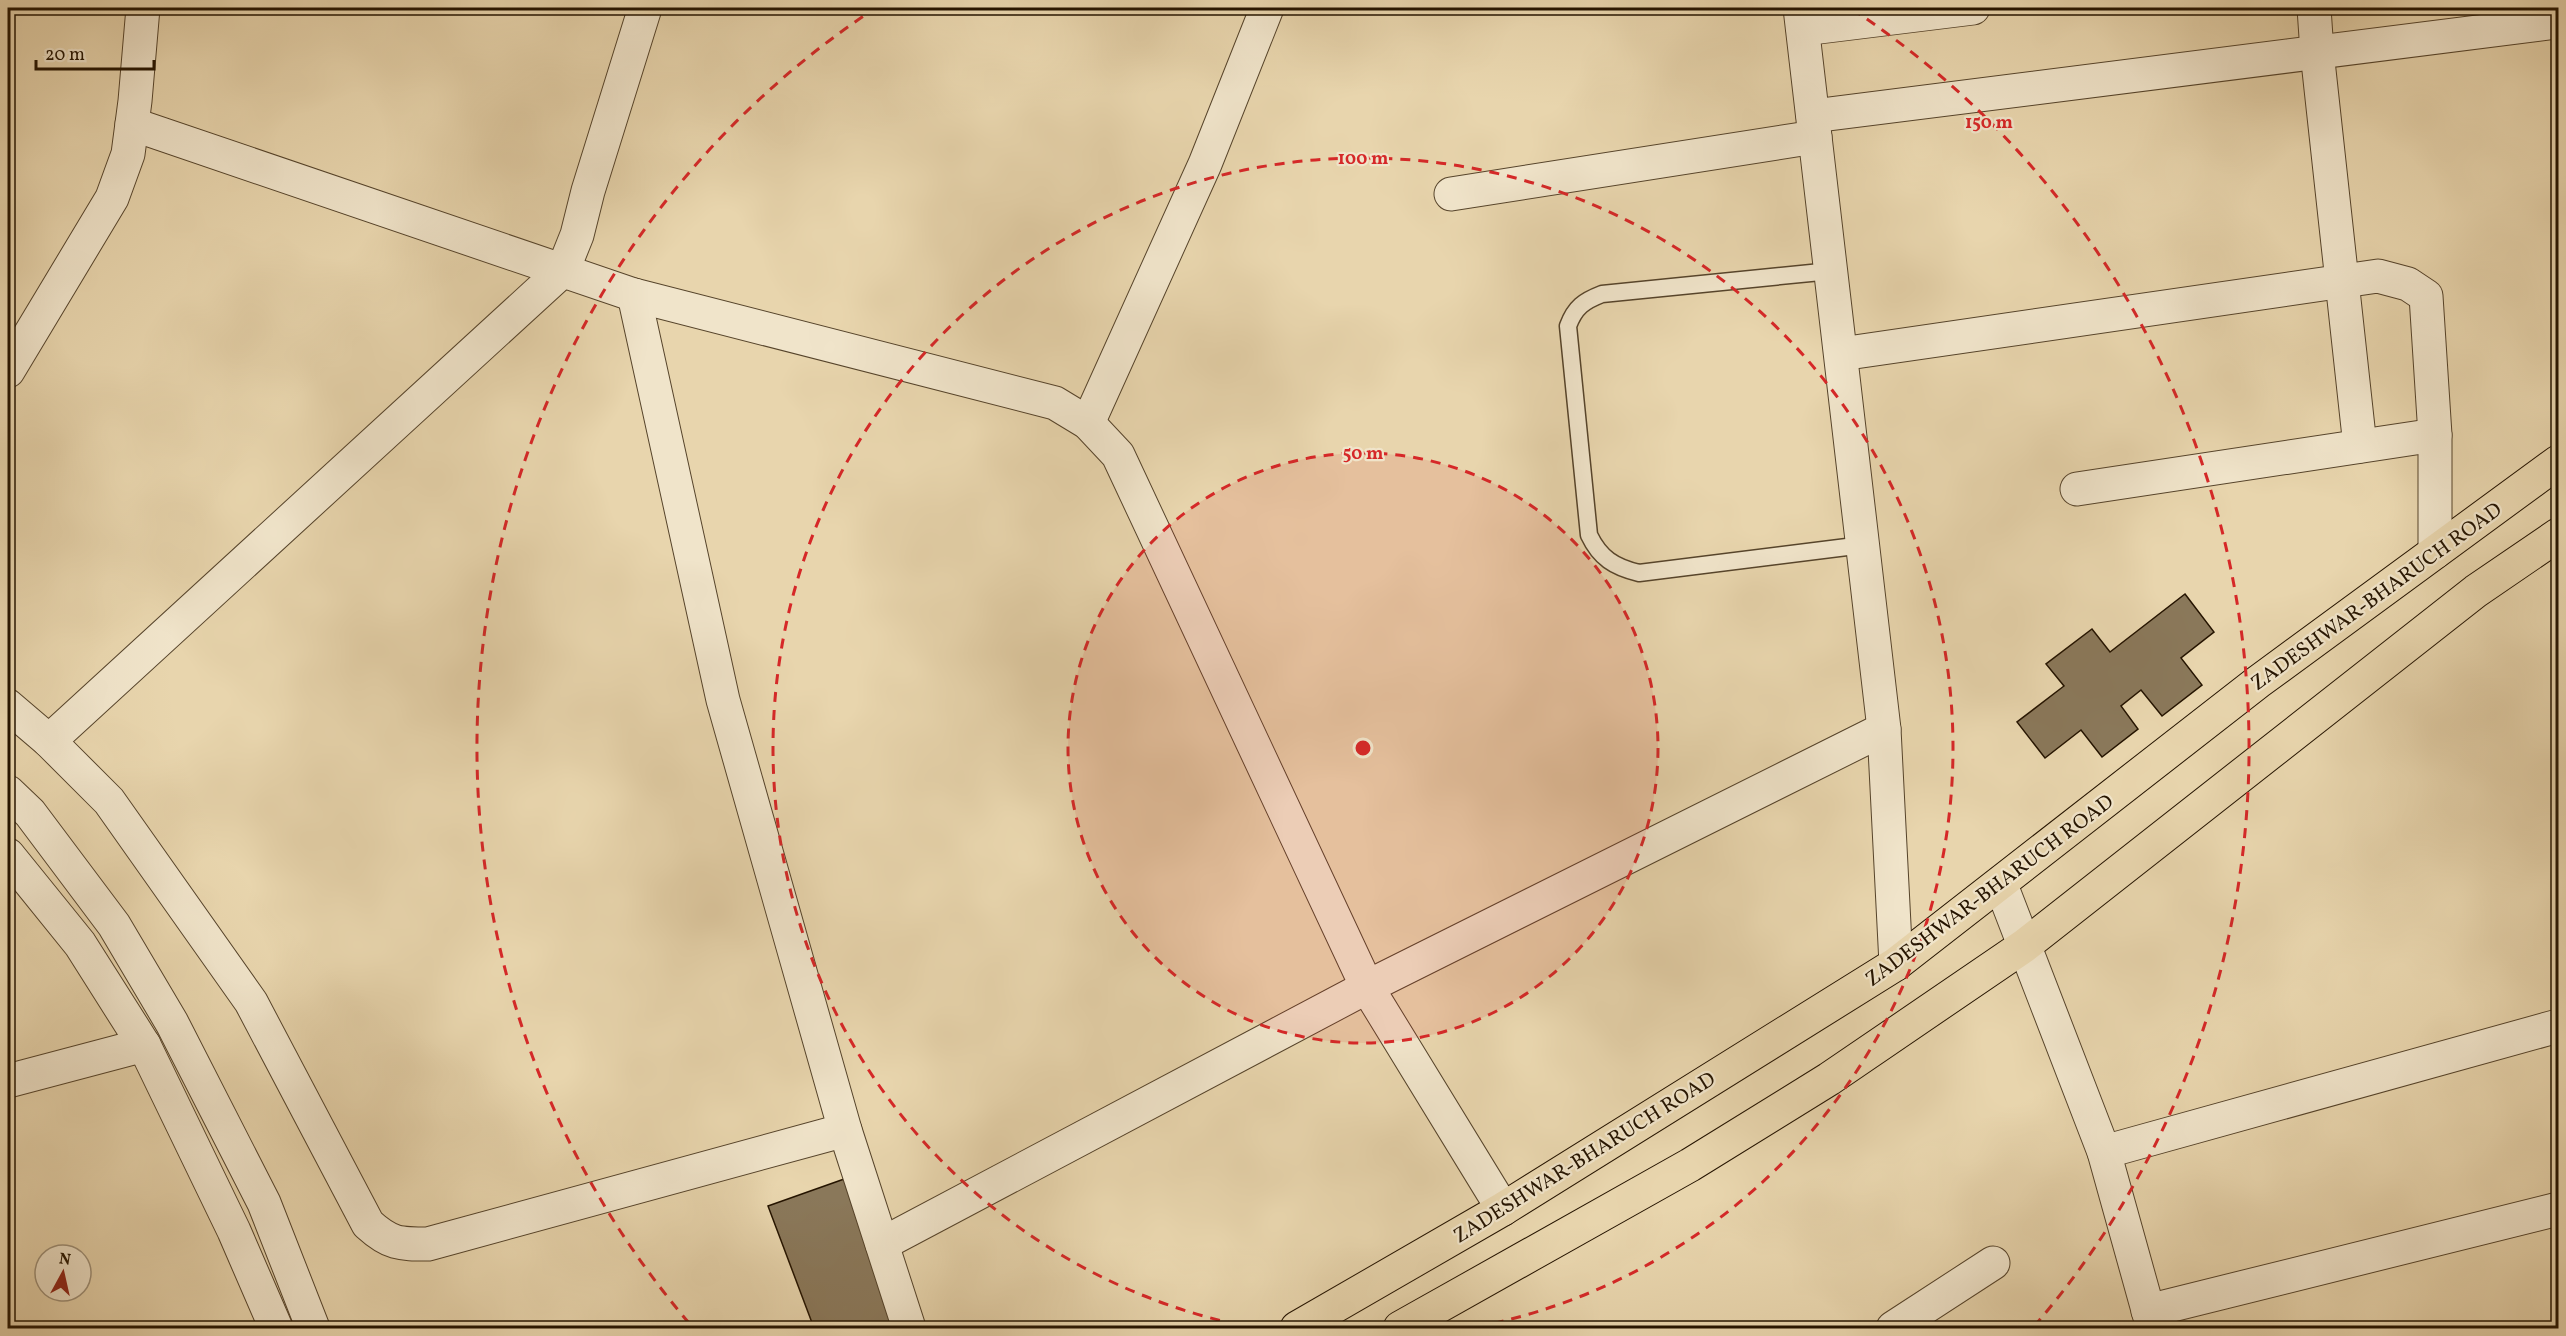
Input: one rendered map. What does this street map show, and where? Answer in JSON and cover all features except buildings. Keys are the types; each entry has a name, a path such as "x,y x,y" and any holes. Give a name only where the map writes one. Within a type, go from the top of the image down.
{"main road":[{"name":"ZADESHWAR-BHARUCH ROAD","path":"1297,1329 1503,1209 1896,964 2001,885 2258,682 2559,462"},
{"path":"1400,1329 1690,1165 1829,1079 2024,946 2476,591 2559,534"}],"street":[{"path":"8,371 112,198 128,154 143,8"},
{"path":"49,741 563,270 577,235 588,191 645,8"},
{"path":"1088,423 1205,164 1268,8"},
{"path":"1896,964 1884,729 1801,18 1972,8"},
{"path":"2314,8 2360,446"},
{"path":"1451,194 1814,126 2317,52 2557,22"},
{"path":"132,124 634,295 1055,403 1088,423 1118,455 1367,987 1503,1209"},
{"path":"1841,354 2378,276 2408,284 2426,296 2435,435 2435,552"},
{"path":"634,295 723,700 845,1130 909,1329"},
{"path":"2077,489 2435,435"},
{"path":"8,706 49,741 109,801 251,1002 368,1224 383,1238 402,1244 428,1244 845,1130"},
{"path":"882,1244 1367,987 1884,729"},
{"path":"8,792 30,813 114,925 172,1023 264,1203 314,1329"},
{"path":"8,855 81,944 144,1045 234,1231 276,1329"},
{"path":"2001,885 2104,1152 2150,1320 2559,1209"},
{"path":"2104,1152 2559,1026"},
{"path":"8,1081 144,1045"},
{"path":"1893,1329 1992,1263"}],"lane":[{"path":"1831,272 1602,294 1584,301 1574,311 1568,326 1589,535 1604,558 1619,568 1639,573 1863,545"}]}
